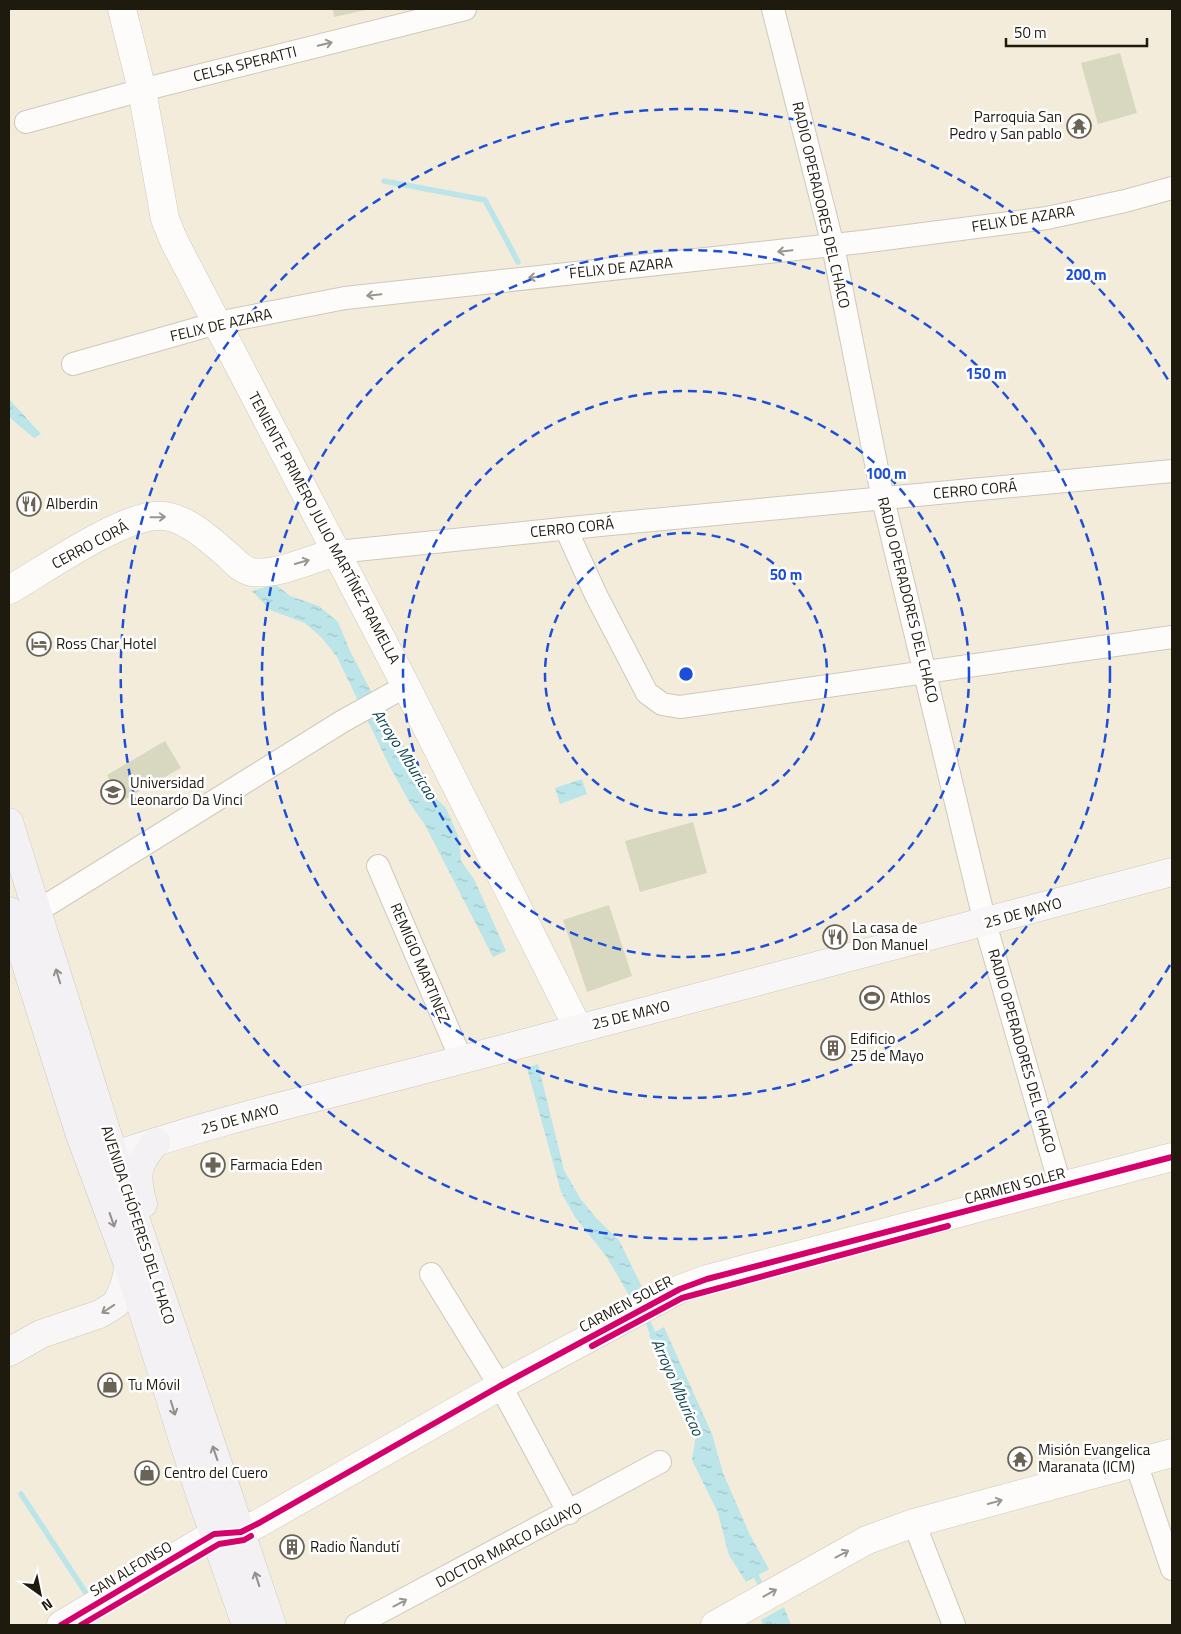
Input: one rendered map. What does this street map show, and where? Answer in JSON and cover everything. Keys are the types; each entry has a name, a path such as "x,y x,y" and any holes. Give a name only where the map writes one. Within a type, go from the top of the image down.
{"main road":[{"name":"AVENIDA CHÓFERES DEL CHACO","path":"9,822 38,910 111,1164 164,1304 272,1625"},
{"name":"25 DE MAYO","path":"111,1164 156,1142 461,1059 985,923 1172,872"},
{"path":"11,918 28,972 48,998 85,1114 98,1133 111,1164"},
{"path":"156,1142 144,1156 138,1167 137,1183 167,1282 164,1304"},
{"name":"AVENIDA CHÓFERES DEL CHACO","path":"111,1164 129,1267 214,1534 246,1625"},
{"path":"9,1352 41,1334 100,1314 116,1304 124,1288 129,1267"}],"street":[{"name":"TENIENTE PRIMERO JULIO MARTÍNEZ RAMELLA","path":"122,9 142,90 165,219 174,241 299,484 337,552 395,692 578,1028"},
{"name":"CELSA SPERATTI","path":"26,122 142,90 465,9"},
{"name":"RADIO OPERADORES DEL CHACO","path":"773,9 833,246 883,499 985,923 1061,1188"},
{"name":"FELIX DE AZARA","path":"73,364 217,323 345,298 833,246 1047,218 1126,201 1172,188"},
{"name":"CERRO CORÁ","path":"9,590 112,531 133,521 155,516 173,518 190,525 240,567 251,572 267,572 337,552 1172,472"},
{"path":"566,529 596,595 647,693 662,704 680,707 745,699 925,670 1172,637"},
{"path":"11,918 38,910 359,712 395,692"},
{"name":"REMIGIO MARTINEZ","path":"378,866 461,1059"},
{"name":"CARMEN SOLER","path":"214,1534 242,1532 500,1386 680,1289 707,1279 1061,1188 1172,1157"},
{"path":"431,1274 500,1386 569,1513"},
{"path":"715,1625 867,1540 914,1523 1172,1453"},
{"name":"DOCTOR MARCO AGUAYO","path":"356,1625 569,1513 660,1462"},
{"path":"1136,1463 1172,1569"},
{"path":"914,1523 954,1625"},
{"name":"SAN ALFONSO","path":"61,1625 214,1534"}],"green space":[{"path":"333,9 370,9 334,17"},
{"path":"1120,53 1137,113 1098,124 1081,63"},
{"path":"165,741 181,768 122,801 107,775"},
{"path":"693,822 707,873 640,892 625,841"},
{"path":"609,905 632,976 587,992 563,920"}],"water":[{"path":"9,399 41,434 34,438 9,417"},
{"path":"275,584 290,596 319,606 338,622 350,651 383,714 416,765 423,772 433,795 446,808 459,838 461,861 474,879 506,951 493,957 425,825 411,805 390,767 337,657 322,638 305,623 270,610 252,591"},
{"path":"582,779 587,794 560,804 555,788"},
{"path":"538,1064 564,1170 580,1198 597,1219 619,1240 645,1293 632,1300 606,1256 575,1217 561,1192 527,1068"},
{"path":"664,1327 712,1434 723,1473 750,1535 769,1569 746,1582 729,1555 718,1513 692,1460 696,1435 649,1335"},
{"path":"784,1607 791,1625 763,1625 761,1620"}],"waterway":[{"path":"384,181 485,200 518,262"},
{"name":"Arroyo Mburicao","path":"645,1315 655,1339"},
{"path":"21,1494 86,1593"},
{"name":"Arroyo Mburicao","path":"753,1570 764,1591"}],"cycle path":[{"path":"61,1625 214,1534 241,1532 259,1523 500,1386 680,1289 707,1279 1172,1157"},
{"path":"592,1346 682,1298 948,1226"},
{"path":"81,1625 219,1544 244,1540 251,1536"}],"place":[{"name":"Parroquia San Pedro y San pablo","path":"1079,126"},
{"name":"Alberdin","path":"29,504"},
{"name":"Ross Char Hotel","path":"39,644"},
{"name":"Universidad Leonardo Da Vinci","path":"113,792"},
{"name":"La casa de Don Manuel","path":"835,937"},
{"name":"Athlos","path":"872,998"},
{"name":"Edificio 25 de Mayo","path":"833,1048"},
{"name":"Farmacia Eden","path":"213,1165"},
{"name":"Tu Móvil","path":"110,1385"},
{"name":"Misión Evangelica Maranata (ICM)","path":"1020,1459"},
{"name":"Centro del Cuero","path":"147,1473"},
{"name":"Radio Ñandutí","path":"292,1547"}]}
